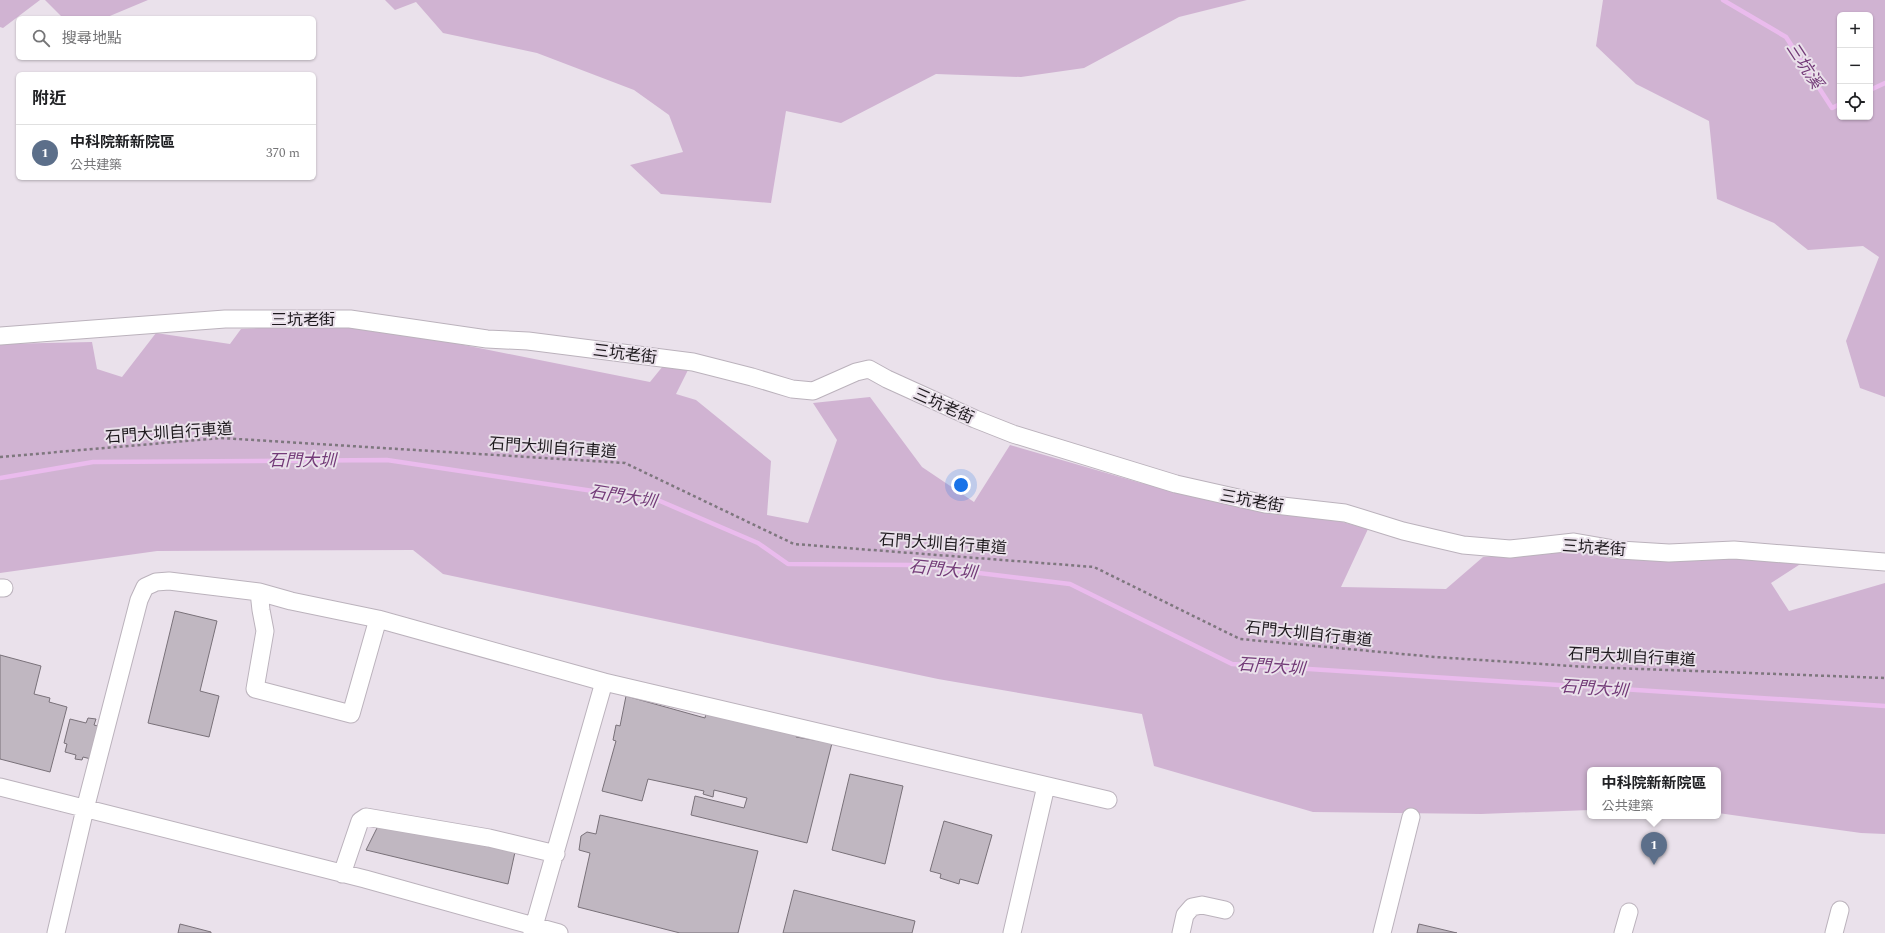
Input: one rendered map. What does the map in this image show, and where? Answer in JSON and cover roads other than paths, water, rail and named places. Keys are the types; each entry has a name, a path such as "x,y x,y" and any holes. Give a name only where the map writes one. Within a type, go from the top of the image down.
{"street":[{"name":"三坑老街","path":"0,336 225,319 350,319 487,339 528,341 693,362 752,377 792,390 813,391 856,372 869,369 907,388 1013,434 1169,482 1227,497 1265,504 1345,513 1403,531 1463,545 1510,549 1574,542 1620,550 1669,553 1734,550 1885,562"},
{"path":"56,933 85,809 139,600 145,587 156,582 169,581 259,592 378,619 604,682 1108,800"},
{"path":"259,592 265,631 255,690 351,714 378,619"},
{"path":"533,930 604,682"},
{"path":"1012,933 1046,786"},
{"path":"0,787 365,879 533,930 560,933"},
{"path":"342,874 360,821 366,817 489,838 556,854"},
{"path":"1382,933 1412,817"},
{"path":"1182,933 1185,915 1192,907 1202,905 1225,910"},
{"path":"1834,933 1840,910"},
{"path":"1623,933 1629,912"}],"waterway":[{"name":"三坑溪","path":"1723,0 1786,37 1832,108 1837,106"},
{"name":"三坑溪","path":"1873,89 1885,83"},
{"name":"石門大圳","path":"0,478 93,462 387,460 660,501 758,543 788,564 913,565 1070,584 1232,664 1885,706"}],"place":[{"name":"中科院新新院區","path":"1654,865"}]}
